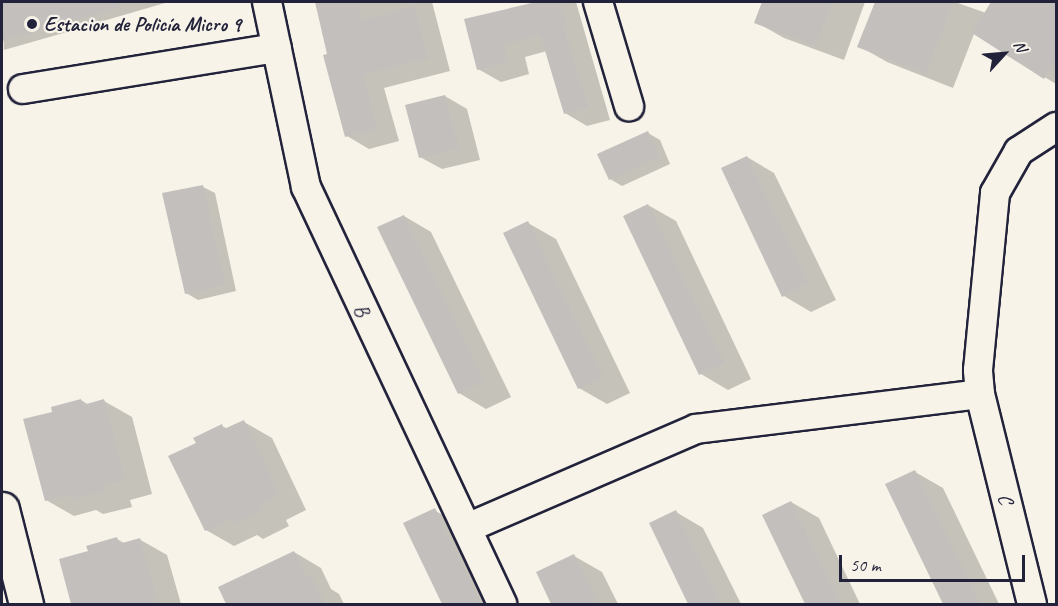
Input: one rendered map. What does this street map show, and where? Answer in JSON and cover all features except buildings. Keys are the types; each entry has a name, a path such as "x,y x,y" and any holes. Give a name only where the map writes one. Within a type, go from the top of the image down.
{"main road":[{"path":"2,509 26,604"}],"street":[{"name":"B","path":"267,2 306,187 501,604"},
{"path":"598,2 629,106"},
{"path":"23,89 277,48"},
{"name":"C","path":"1032,604 980,394 978,370 995,193 1018,151 1056,127"},
{"path":"467,528 696,429 980,394"}],"place":[{"name":"Estacion de Policía Micro 9","path":"32,24"}]}
